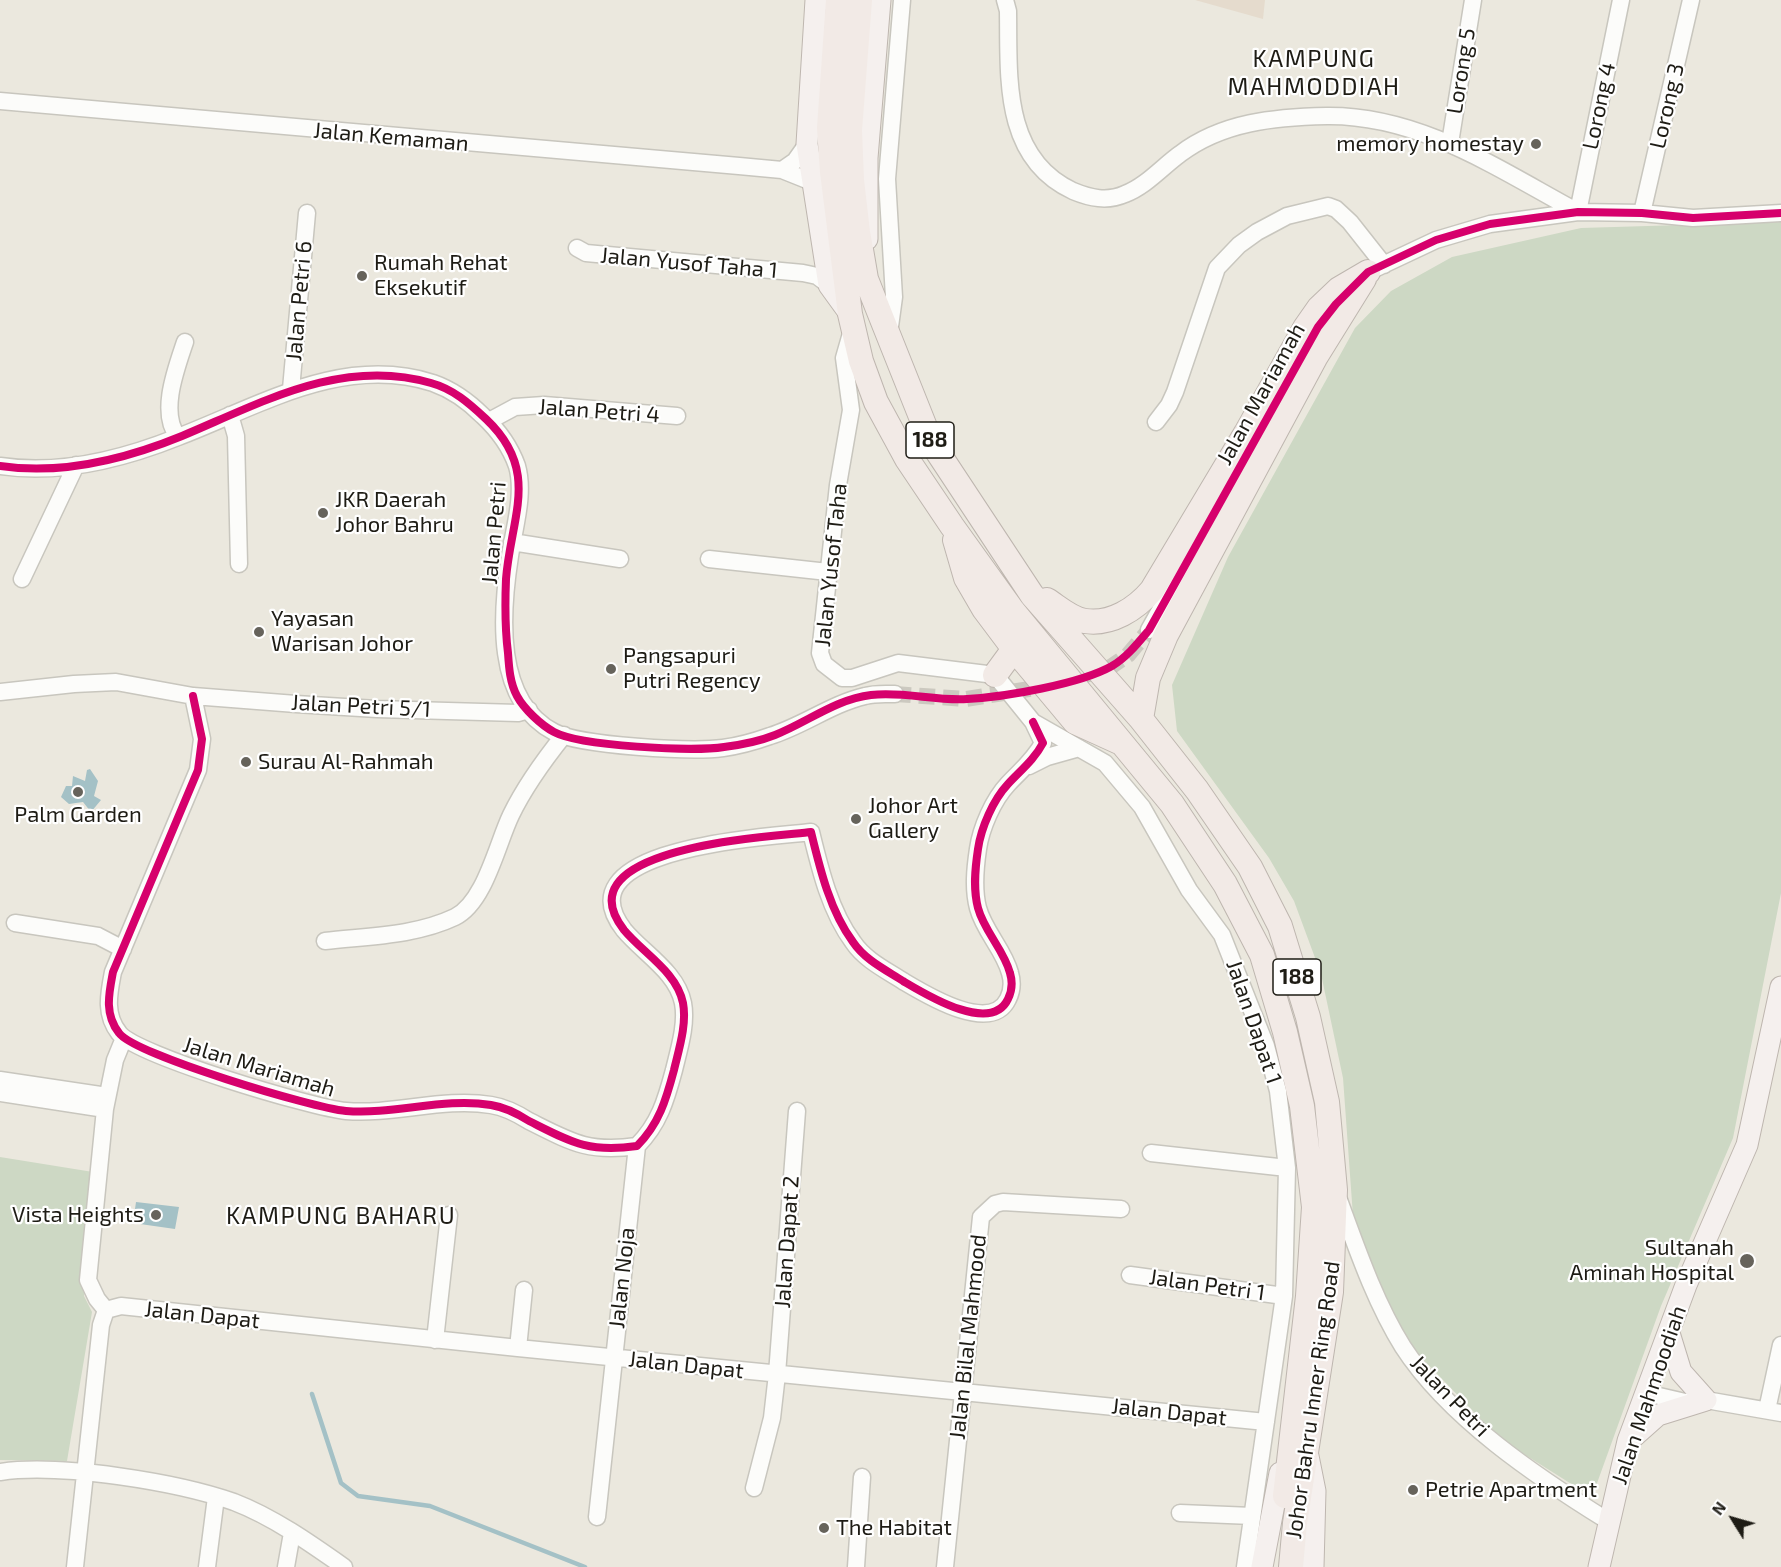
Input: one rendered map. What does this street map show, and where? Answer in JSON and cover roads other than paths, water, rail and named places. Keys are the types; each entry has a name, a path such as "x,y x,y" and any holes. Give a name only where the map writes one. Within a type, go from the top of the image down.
{"highway":[{"name":"Johor Bahru Inner Ring Road","path":"838,0 829,128 852,320 861,361 876,402 907,459 952,526 1013,610 1172,804 1225,884 1262,955 1285,1032 1302,1106 1314,1207 1308,1296 1297,1379 1288,1522 1291,1567"},
{"name":"Johor Bahru Inner Ring Road","path":"860,0 850,130 852,180 866,279 931,442 1025,585 1141,719 1197,789 1250,867 1280,926 1308,1017 1327,1102 1335,1190 1331,1292 1307,1452 1276,1567"},
{"path":"1025,585 1083,621 1108,619 1139,605 1152,590 1240,443 1305,328 1319,308 1339,289 1376,268"},
{"path":"1141,719 1148,678 1166,635 1321,348 1376,268"},
{"path":"952,526 966,578 984,609 1014,649 1076,722 1125,745"},
{"path":"995,675 1014,649"}],"main road":[{"path":"816,0 807,144 829,285 852,320"},
{"path":"866,279 867,158 880,0"},
{"name":"Jalan Mahmoodiah","path":"1599,1567 1608,1521 1629,1441 1686,1285 1747,1145 1778,1014 1781,987"},
{"path":"1629,1441 1658,1415 1706,1401 1681,1372 1669,1333"},
{"path":"1262,1567 1297,1379"},
{"path":"1307,1452 1315,1491 1313,1567"}],"street":[{"path":"888,337 894,297 888,179 902,0"},
{"path":"1005,0 1008,11 1012,110 1018,135 1030,155 1046,173 1066,188 1089,198 1107,199 1125,194 1199,140 1221,130 1252,122 1296,117 1359,117 1393,122 1450,143 1578,212"},
{"name":"Lorong 5","path":"1450,143 1473,0"},
{"name":"Lorong 4","path":"1578,212 1621,0"},
{"name":"Lorong 3","path":"1642,213 1691,0"},
{"name":"Jalan Kemaman","path":"0,102 782,170 812,182"},
{"path":"782,170 795,161 807,144"},
{"path":"1156,422 1169,405 1175,392 1217,268 1239,245 1257,232 1287,216 1328,206 1336,209 1350,222 1376,268"},
{"name":"Jalan Mariamah","path":"1149,630 1318,327 1336,304 1376,268 1436,240 1490,224 1578,212 1642,213 1693,218 1781,213"},
{"name":"Jalan Petri 6","path":"291,389 307,213"},
{"name":"Jalan Yusof Taha 1","path":"803,273 813,262 822,246"},
{"name":"Jalan Yusof Taha 1","path":"577,248 586,253 803,273 818,276 829,285"},
{"name":"Jalan Yusof Taha","path":"852,320 844,358 851,410 838,485 828,572 820,653 824,664 842,678 852,678 898,663 995,675"},
{"path":"178,437 169,424 173,376 185,342"},
{"name":"Jalan Petri","path":"0,466 40,468 76,465 126,455 178,437 291,389 335,378 386,375 435,384 465,399 489,421 503,437 517,467 520,498 506,577 510,679 518,698 554,732 600,743 722,748 773,735 834,706 867,695 895,694"},
{"name":"Jalan Petri 4","path":"489,421 515,407 543,405 677,416"},
{"path":"230,415 236,436 239,564"},
{"path":"22,579 76,465"},
{"path":"512,542 620,559"},
{"path":"709,559 828,572"},
{"name":"Jalan Dapat 1","path":"995,675 1033,722 1105,763 1142,807 1190,890 1222,935 1266,1046 1278,1091 1287,1168 1284,1296 1245,1567"},
{"path":"0,692 116,682 193,696 202,739 198,770 113,972 108,1000 114,1025 124,1038 115,1060 106,1103 88,1280 97,1299 106,1310 101,1326 75,1567"},
{"name":"Jalan Petri 5/1","path":"193,696 377,709 518,713 529,710"},
{"path":"1026,768 1043,743 1033,722"},
{"path":"325,941 392,934 429,926 457,916 476,898 511,815 538,767 564,735"},
{"path":"637,1146 657,1122 667,1099 684,1021 683,1002 677,987 663,969 644,952 616,916 612,901 614,891 625,874 667,854 726,842 811,832 831,900 853,943 872,962 924,993 957,1009 981,1014 994,1012 1005,1005 1012,990 1010,973 979,910 975,890 978,846 993,806 1006,785 1026,768 1047,757 1079,748"},
{"path":"15,923 98,936 123,948"},
{"name":"Jalan Mariamah","path":"124,1038 138,1047 197,1069 308,1105 346,1111 391,1110 472,1103 494,1105 581,1146 608,1150 637,1146"},
{"path":"0,1080 106,1103"},
{"path":"0,1093 106,1103"},
{"name":"Jalan Dapat 2","path":"754,1488 771,1418 777,1374 797,1111"},
{"name":"Jalan Noja","path":"597,1517 637,1146"},
{"path":"1151,1152 1287,1168"},
{"name":"Jalan Petri","path":"1335,1190 1363,1266 1403,1347 1434,1385 1470,1421 1539,1474 1608,1521"},
{"name":"Jalan Bilal Mahmood","path":"945,1567 961,1391 981,1216 995,1204 1004,1202 1121,1209"},
{"path":"435,1340 449,1215"},
{"name":"Jalan Petri 1","path":"1130,1275 1284,1296"},
{"path":"518,1348 524,1290"},
{"name":"Jalan Dapat","path":"106,1310 121,1306 435,1340 1266,1422"},
{"path":"1648,1388 1685,1402 1706,1401 1774,1412 1781,1345"},
{"path":"0,1472 37,1470 85,1473 145,1482 216,1497 236,1503 292,1533 344,1567"},
{"path":"856,1567 862,1477"},
{"path":"207,1567 216,1497"},
{"path":"1180,1513 1252,1516"},
{"path":"286,1567 292,1533"}],"water":[{"name":"Palm Garden","path":"90,769 98,781 94,796 101,800 91,812 83,802 69,804 61,797 66,786 72,786 73,776 85,781 87,770"},
{"name":"Vista Heights","path":"136,1202 179,1207 175,1229 133,1223"}],"waterway":[{"path":"312,1394 341,1483 358,1496 430,1506 585,1567"}],"tunnel":[{"path":"895,694 966,699 1049,686 1109,668 1128,655 1149,630"}],"place":[{"name":"memory homestay","path":"1536,144"},
{"name":"Rumah Rehat Eksekutif","path":"362,276"},
{"name":"JKR Daerah Johor Bahru","path":"323,513"},
{"name":"Yayasan Warisan Johor","path":"259,632"},
{"name":"Pangsapuri Putri Regency","path":"611,669"},
{"name":"Surau Al-Rahmah","path":"246,762"},
{"name":"Palm Garden","path":"78,792"},
{"name":"Johor Art Gallery","path":"856,819"},
{"name":"Vista Heights","path":"156,1215"},
{"name":"Sultanah Aminah Hospital","path":"1747,1261"},
{"name":"Petrie Apartment","path":"1413,1490"},
{"name":"The Habitat","path":"824,1528"}],"district":[{"name":"KAMPUNG MAHMODDIAH","path":"1314,73"},
{"name":"KAMPUNG BAHARU","path":"341,1216"}]}
